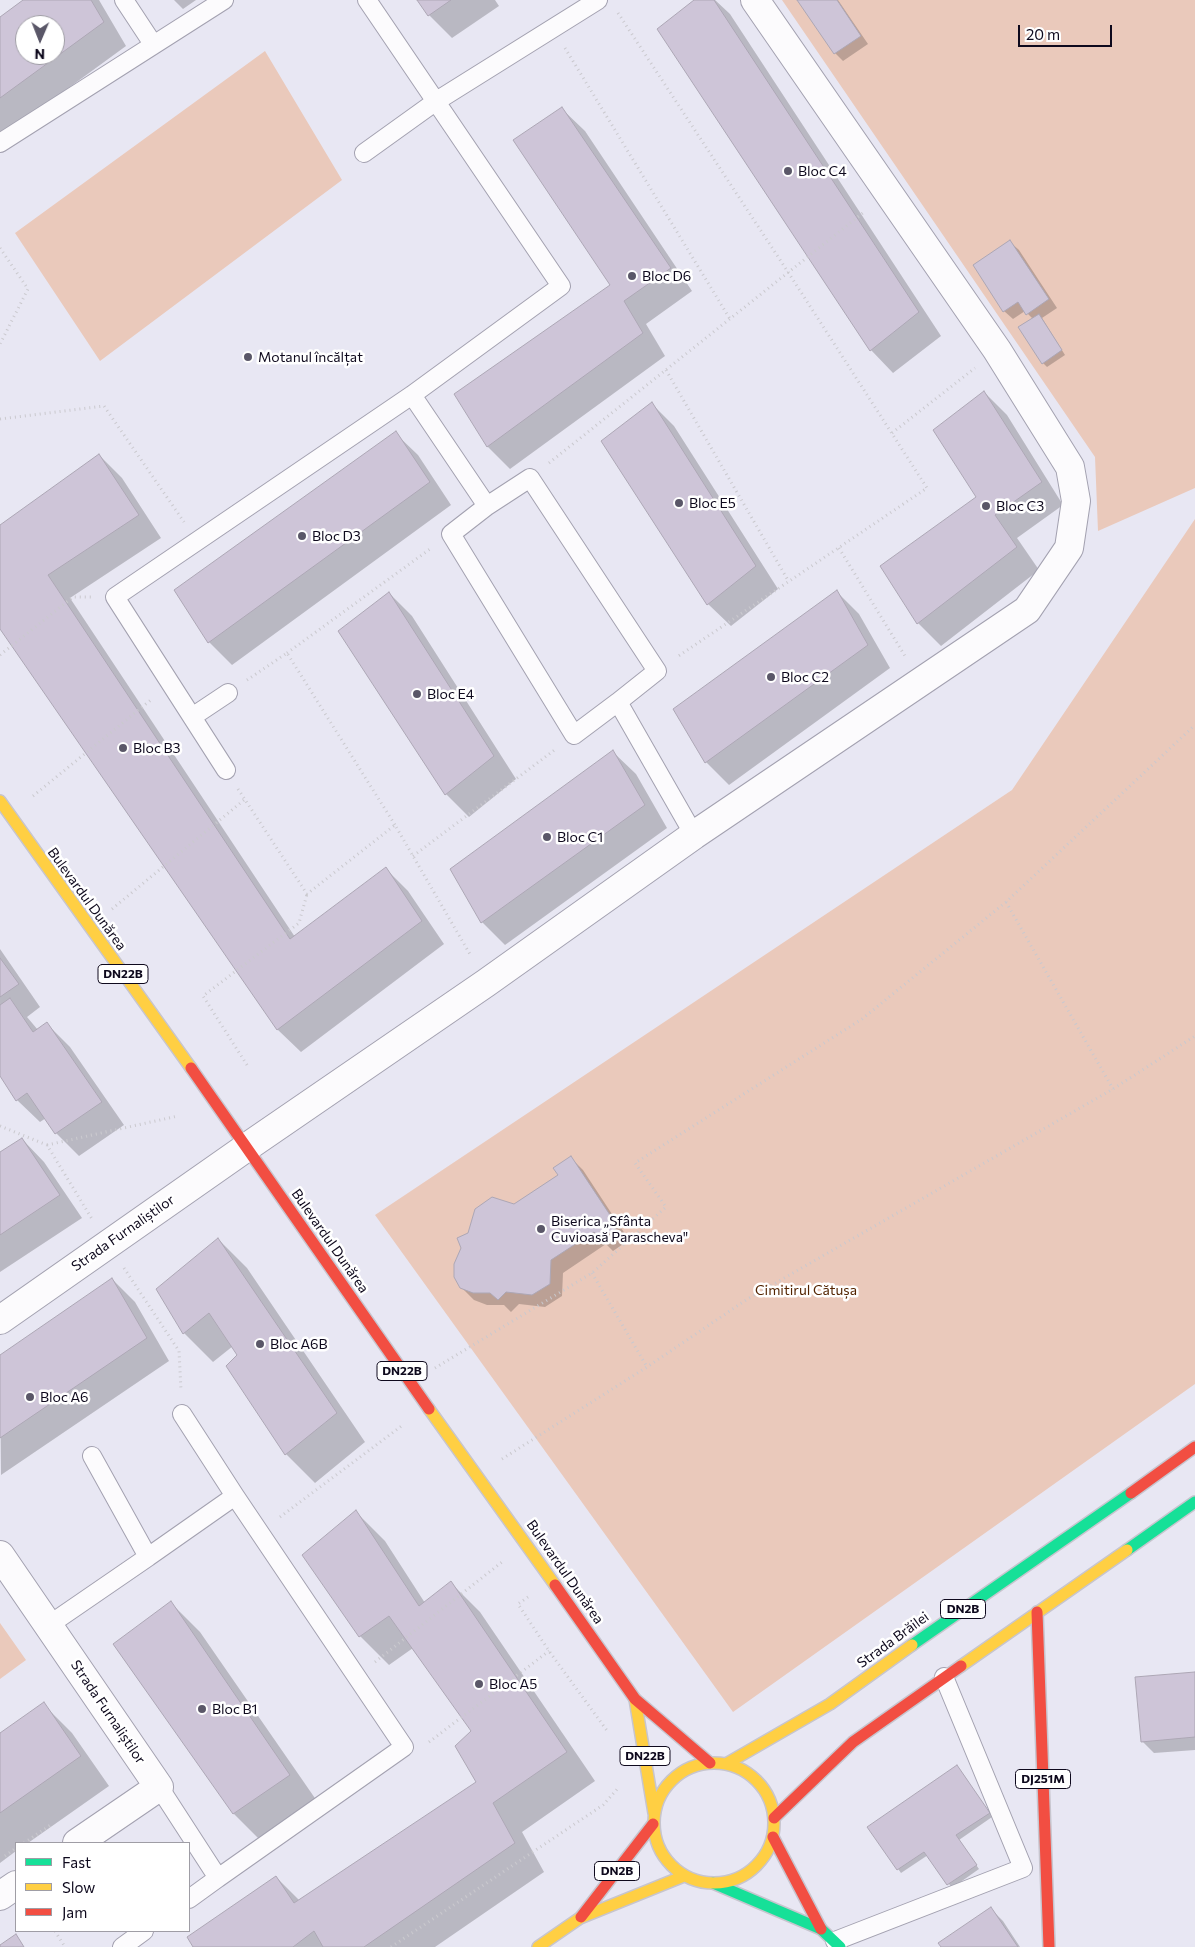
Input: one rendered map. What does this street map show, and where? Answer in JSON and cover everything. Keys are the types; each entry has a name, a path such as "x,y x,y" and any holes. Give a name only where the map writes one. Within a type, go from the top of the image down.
{"main road":[{"name":"Bulevardul Dunărea","path":"0,801 89,928 210,1092 410,1383 478,1475 635,1699 710,1763"},
{"name":"Strada Brăilei","path":"726,1764 830,1704 918,1640 1195,1447"},
{"path":"774,1818 853,1742 944,1676 1195,1502"},
{"name":"DJ251M","path":"1037,1612 1049,1947"},
{"name":"Bulevardul Dunărea","path":"635,1699 654,1819"},
{"name":"DN2B","path":"580,1918 654,1819 661,1794 673,1778 690,1768 710,1763 726,1764 744,1771 759,1783 769,1799 774,1818 773,1838 761,1861 740,1878 713,1883 684,1876 668,1863 657,1845 654,1819"},
{"path":"773,1838 821,1929"},
{"name":"DN2B","path":"538,1947 580,1918 684,1876"},
{"path":"713,1883 821,1929 838,1944"}],"street":[{"name":"Strada Furnaliștilor","path":"0,1320 486,983 694,835 1027,610 1069,548 1076,501 1070,467 997,350 755,0"},
{"name":"Strada Furnaliștilor","path":"0,1554 159,1787"},
{"path":"78,1842 159,1787"},
{"path":"0,1896 15,1886"}],"lane":[{"path":"124,0 153,44"},
{"path":"0,144 224,0"},
{"path":"226,770 115,597 412,395 561,286 367,0"},
{"path":"364,153 436,102 598,0"},
{"path":"412,395 487,506"},
{"path":"530,478 657,671 574,736 451,534 487,506 530,478"},
{"path":"192,717 228,693"},
{"path":"618,702 694,835"},
{"path":"182,1414 404,1748 190,1898"},
{"path":"92,1456 148,1557"},
{"path":"49,1625 235,1496"},
{"path":"944,1676 1023,1868"},
{"path":"159,1787 218,1878"},
{"path":"838,1944 1023,1868 1046,1874"},
{"path":"122,1947 143,1932"}],"path":[{"path":"615,8 927,488 657,671"},
{"path":"553,28 730,320"},
{"path":"530,478 888,193"},
{"path":"0,248 28,290 0,344"},
{"path":"892,433 997,350"},
{"path":"666,370 789,582"},
{"path":"0,419 104,406 197,541"},
{"path":"228,693 287,653 451,534"},
{"path":"839,548 922,682"},
{"path":"0,655 74,597 115,597"},
{"path":"287,653 413,856 486,983"},
{"path":"10,815 170,684"},
{"path":"410,1383 592,1272 666,1208 635,1163 862,1019 1006,902 1195,725"},
{"path":"413,856 574,736"},
{"path":"226,770 307,894"},
{"path":"89,928 244,800"},
{"path":"247,1065 203,996 299,923 307,894 394,825"},
{"path":"1006,902 1113,1090"},
{"path":"478,1475 647,1368 746,1300 1113,1090 1195,1036"},
{"path":"47,1145 178,1116"},
{"path":"592,1272 647,1368"},
{"path":"259,1532 428,1407"},
{"path":"356,1677 526,1543"},
{"path":"552,1579 518,1604 549,1651 610,1734"},
{"path":"404,1748 426,1744 549,1651"},
{"path":"391,1947 602,1805 619,1787"},
{"path":"56,1932 65,1947"}],"green space":[{"path":"782,0 1195,0 1195,488 1098,531 1095,457"},
{"path":"265,51 342,180 100,361 15,233"},
{"name":"Cimitirul Cătușa","path":"1195,519 1195,1384 733,1712 375,1215 1012,790"},
{"path":"0,1623 26,1660 0,1679"}],"building":[{"path":"23,0 91,0 104,22 65,50 65,15 15,15 15,65 45,65 0,98 0,17"},
{"path":"417,0 451,0 428,16"},
{"name":"Bloc C4","path":"694,0 714,0 919,312 870,351 657,29"},
{"path":"797,0 837,0 861,36 834,54"},
{"name":"Bloc D6","path":"562,107 671,268 624,301 643,333 487,447 454,394 610,285 513,140"},
{"path":"1010,240 1049,299 1026,315 1018,302 1003,312 973,265"},
{"path":"1039,314 1062,350 1042,364 1018,327"},
{"name":"Bloc C3","path":"984,391 1042,482 995,515 1017,547 917,624 880,566 976,497 933,430"},
{"name":"Bloc E5","path":"652,402 756,566 707,605 601,441"},
{"name":"Bloc D3","path":"396,431 430,482 208,643 174,590"},
{"name":"Bloc B3","path":"99,454 139,515 48,575 290,939 386,867 422,921 277,1030 0,629 0,525"},
{"name":"Bloc C2","path":"837,590 868,645 705,763 673,709"},
{"name":"Bloc E4","path":"389,592 494,756 445,795 338,631"},
{"name":"Bloc C1","path":"613,750 645,805 481,923 450,869"},
{"path":"0,958 19,984 0,997"},
{"path":"10,998 33,1032 47,1022 102,1102 55,1134 27,1093 16,1101 0,1076 0,1005"},
{"path":"22,1138 60,1195 0,1235 0,1152"},
{"name":"Biserica „Sfânta Cuvioasă Parascheva\"","path":"571,1156 618,1227 600,1239 594,1232 551,1260 550,1284 532,1295 506,1292 498,1300 490,1293 473,1293 460,1288 454,1277 454,1264 461,1248 457,1238 468,1233 475,1209 492,1197 514,1204 558,1175 553,1168"},
{"name":"Bloc A6B","path":"218,1238 337,1413 285,1455 226,1366 237,1355 209,1313 183,1334 156,1289"},
{"name":"Bloc A6","path":"112,1278 147,1338 0,1438 0,1355"},
{"name":"Bloc A5","path":"356,1510 419,1606 451,1581 567,1752 493,1803 515,1843 364,1947 323,1947 314,1931 293,1947 193,1947 187,1937 276,1876 294,1903 476,1782 455,1746 471,1731 389,1616 359,1637 302,1555"},
{"name":"Bloc B1","path":"171,1601 290,1775 233,1814 113,1644"},
{"path":"1195,1672 1195,1737 1141,1742 1135,1677"},
{"path":"44,1702 81,1756 0,1813 0,1733"},
{"path":"957,1765 990,1813 956,1835 977,1865 947,1885 924,1852 897,1870 867,1827"},
{"path":"991,1907 1018,1947 941,1947 938,1943"},
{"path":"16,1934 24,1947 0,1947 0,1945"}],"traffic: fast":[{"path":"912,1645 1131,1493"},
{"path":"1127,1550 1195,1502"},
{"path":"713,1883 821,1929 840,1947"}],"traffic: slow":[{"path":"0,801 191,1068"},
{"path":"429,1409 555,1585"},
{"path":"961,1666 1127,1550"},
{"path":"726,1764 830,1704 912,1645"},
{"path":"635,1699 654,1813"},
{"path":"714,1763 726,1764 737,1768 747,1773 756,1781 764,1790 769,1800 773,1811 774,1823 773,1835 769,1846 764,1856 756,1865 747,1873 737,1878 726,1882 714,1883 702,1882 691,1878 681,1873 672,1865 664,1856 659,1846 655,1835 654,1823 655,1811 659,1800 664,1790 672,1781 681,1773 691,1768 702,1764 714,1763"},
{"path":"538,1947 580,1918 684,1876"}],"traffic: jam":[{"path":"191,1068 429,1409"},
{"path":"1131,1493 1195,1447"},
{"path":"555,1585 635,1699 710,1763"},
{"path":"1037,1612 1049,1947"},
{"path":"774,1818 853,1742 961,1666"},
{"path":"581,1917 653,1824"},
{"path":"773,1837 821,1929"}],"place":[{"name":"Bloc C4","path":"788,171"},
{"name":"Bloc D6","path":"632,276"},
{"name":"Motanul încălțat","path":"248,357"},
{"name":"Bloc E5","path":"679,503"},
{"name":"Bloc C3","path":"986,506"},
{"name":"Bloc D3","path":"302,536"},
{"name":"Bloc C2","path":"771,677"},
{"name":"Bloc E4","path":"417,694"},
{"name":"Bloc B3","path":"123,748"},
{"name":"Bloc C1","path":"547,837"},
{"name":"Biserica „Sfânta Cuvioasă Parascheva\"","path":"541,1229"},
{"name":"Bloc A6B","path":"260,1344"},
{"name":"Bloc A6","path":"30,1397"},
{"name":"Bloc A5","path":"479,1684"},
{"name":"Bloc B1","path":"202,1709"}]}
